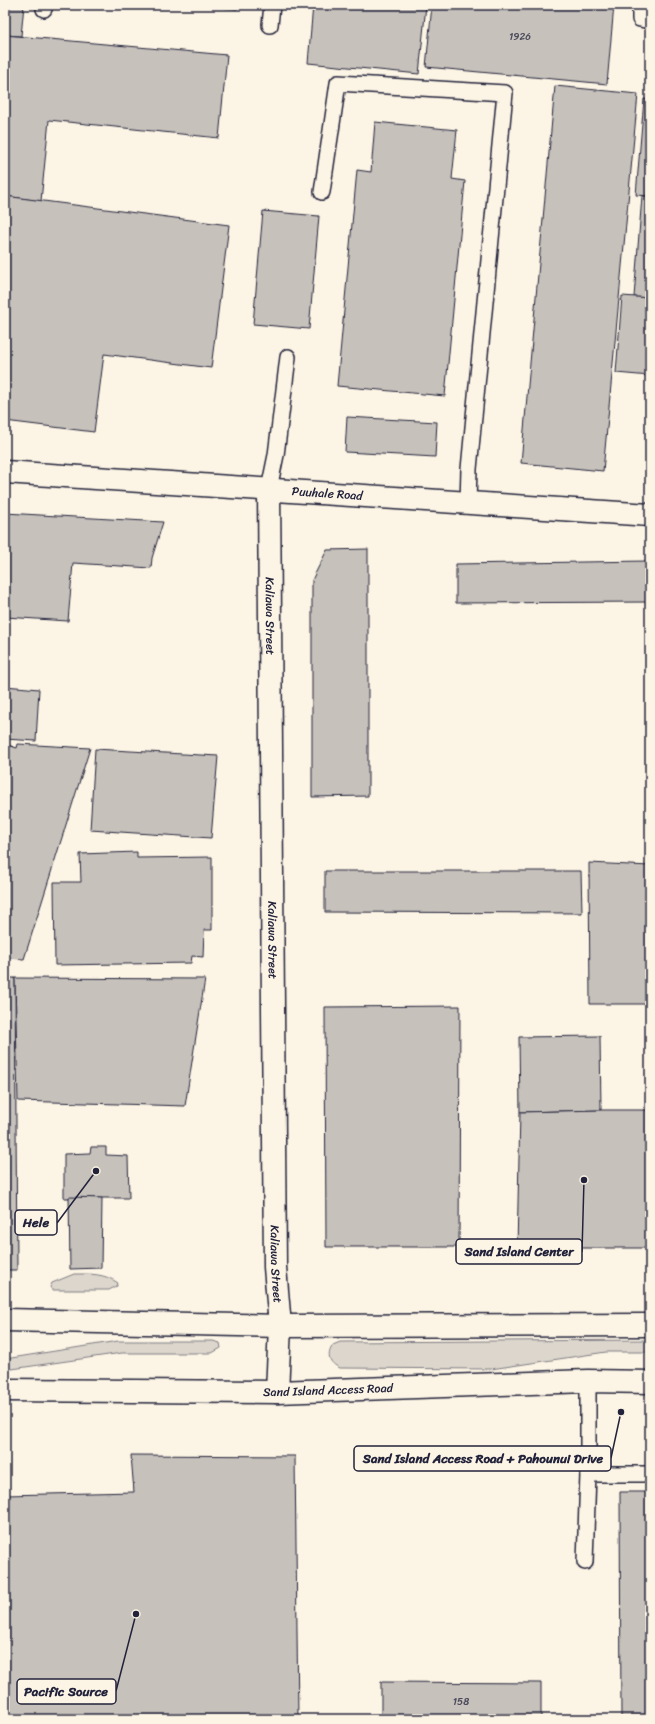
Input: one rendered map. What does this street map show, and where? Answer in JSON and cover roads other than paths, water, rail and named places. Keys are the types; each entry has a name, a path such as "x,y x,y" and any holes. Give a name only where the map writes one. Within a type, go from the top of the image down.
{"street":[{"name":"Puuhale Road","path":"5,472 650,515"},
{"name":"Kaliawa Street","path":"269,489 275,1267 280,1326 277,1392"},
{"path":"5,1320 280,1326 650,1325"},
{"name":"Sand Island Access Road","path":"5,1390 277,1392 588,1381 650,1382"}],"lane":[{"path":"270,25 272,5"},
{"path":"640,5 640,19 650,21"},
{"path":"322,192 338,83 505,92 469,461 468,502"},
{"path":"269,489 276,455 288,357"},
{"path":"585,1562 588,1474 588,1381"},
{"path":"588,1474 650,1474"}],"place":[{"name":"Hele","path":"96,1171"},
{"name":"Sand Island Center","path":"584,1180"},
{"name":"Sand Island Access Road + Pahounui Drive","path":"621,1412"},
{"name":"Pacific Source","path":"136,1614"}]}
